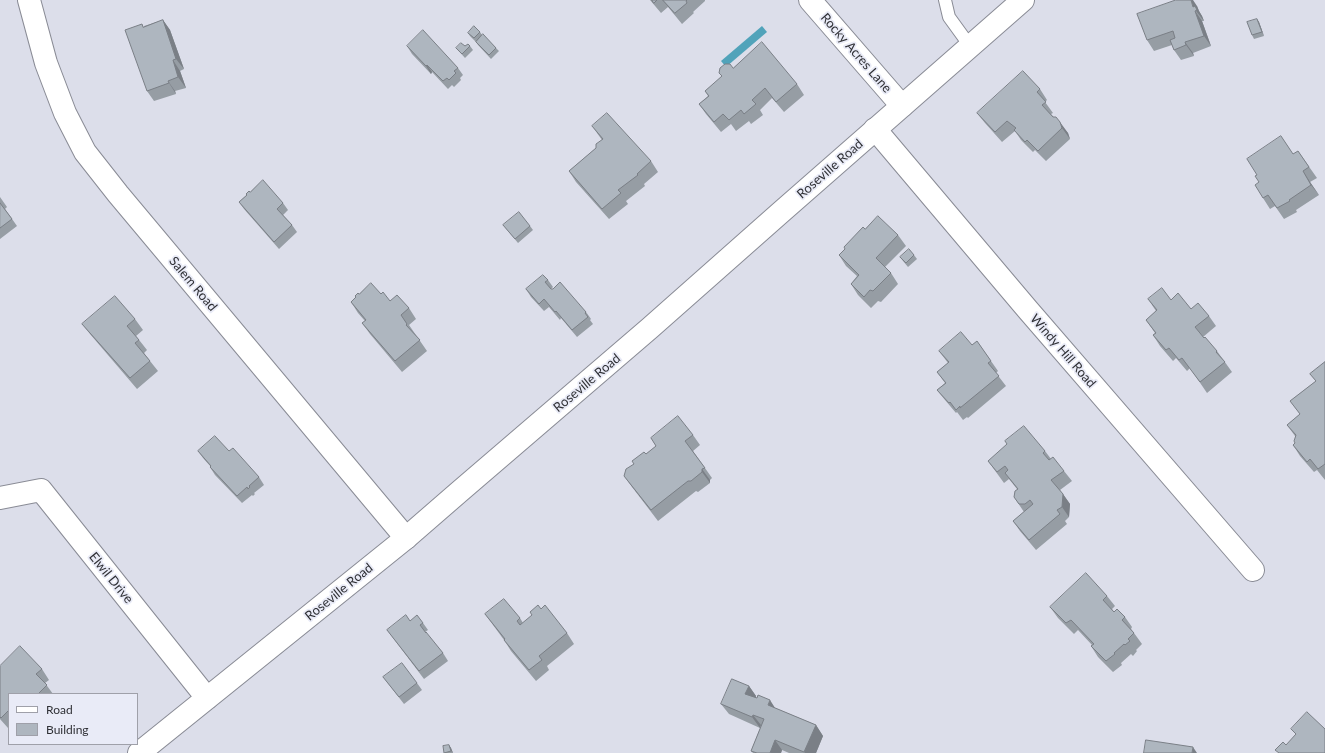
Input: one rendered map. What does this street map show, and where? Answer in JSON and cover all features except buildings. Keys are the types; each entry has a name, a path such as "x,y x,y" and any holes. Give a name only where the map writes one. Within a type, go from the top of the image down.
{"street":[{"name":"Salem Road","path":"29,0 46,63 65,113 85,152 118,194 406,538"},
{"name":"Rocky Acres Lane","path":"810,0 902,106"},
{"name":"Roseville Road","path":"140,753 406,538 650,328 1023,0"},
{"name":"Windy Hill Road","path":"875,129 1028,310 1253,570"},
{"name":"Elwil Drive","path":"0,498 41,490 207,698"}],"lane":[{"path":"945,0 949,17 970,46"}],"water":[{"path":"762,26 767,32 726,67 721,61"}]}
